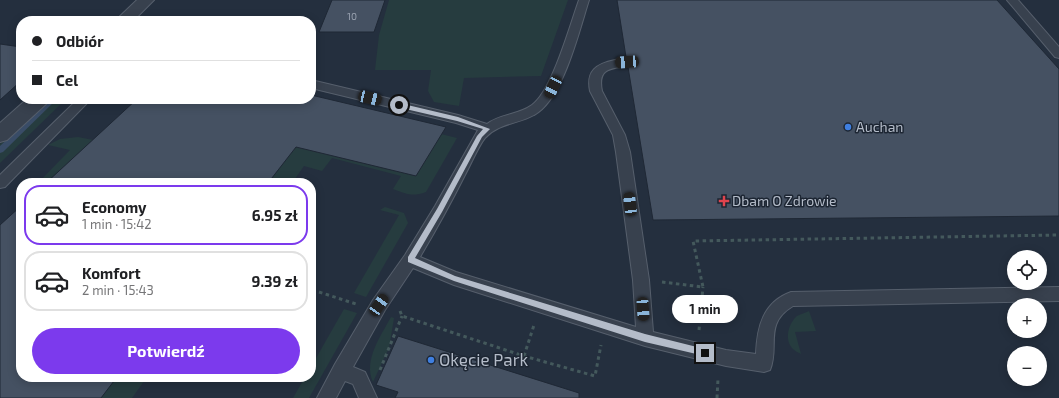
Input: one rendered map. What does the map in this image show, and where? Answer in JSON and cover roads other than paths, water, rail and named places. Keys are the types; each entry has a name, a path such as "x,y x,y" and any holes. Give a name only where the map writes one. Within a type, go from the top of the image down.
{"street":[{"path":"128,16 146,0"},
{"path":"0,135 34,104"}],"lane":[{"path":"327,398 341,370 379,305 410,260 440,210 480,136 498,123 529,112 538,107 548,96 557,78 584,0"},
{"path":"1012,0 1059,54"},
{"path":"627,62 610,65 597,72 594,78 594,84 596,92 619,135 623,152 641,280 645,338"},
{"path":"316,85 458,119 488,129"},
{"path":"0,183 80,104"},
{"path":"410,260 454,278 645,338 726,358 764,364 764,346 772,313 782,303 791,299 1059,294"},
{"path":"341,370 359,378 368,398"}],"waterway":[{"path":"0,150 49,104"}],"place":[{"name":"Auchan","path":"848,127"},
{"name":"Dbam O Zdrowie","path":"724,201"},
{"name":"Okęcie Park","path":"431,360"}]}
